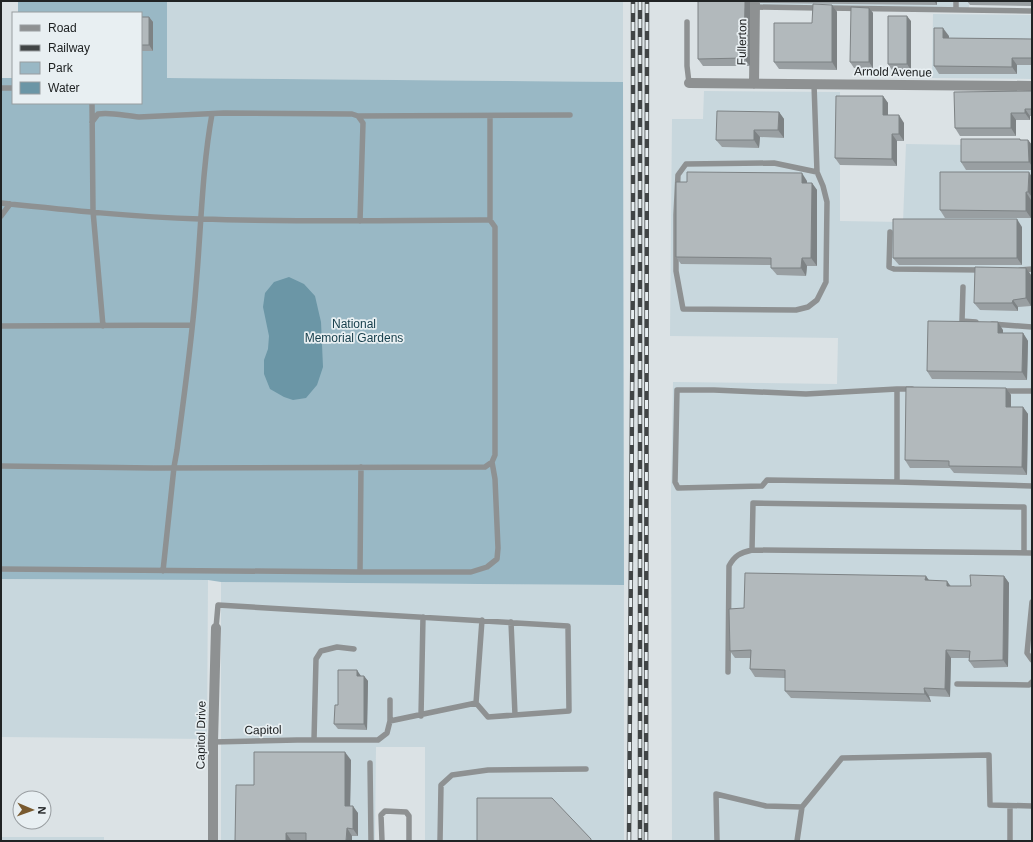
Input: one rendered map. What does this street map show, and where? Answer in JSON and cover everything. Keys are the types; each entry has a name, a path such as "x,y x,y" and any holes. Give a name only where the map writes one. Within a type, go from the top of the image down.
{"street":[{"name":"Fullerton","path":"754,84 755,4"},
{"name":"Arnold Avenue","path":"689,83 1032,86"},
{"name":"Capitol Drive","path":"213,841 213,742 216,628"}],"lane":[{"path":"956,1 956,10"},
{"path":"755,4 1032,11"},
{"path":"687,22 687,66 689,83"},
{"path":"814,84 816,172 823,186 827,202 826,282 817,300 808,307 796,310 683,309 676,271 676,215 678,175 686,164 774,163 816,172"},
{"path":"1,88 12,88"},
{"path":"92,104 93,211 103,326"},
{"path":"92,122 98,114 109,112 139,117 212,114 352,114 358,116 570,115"},
{"path":"163,571 174,467 182,418 192,325 200,219 212,114"},
{"path":"358,116 363,123 360,221"},
{"path":"1,466 485,467 492,462 495,455 495,227 490,220 490,116"},
{"path":"1,203 107,213 200,219 360,221 490,220"},
{"path":"1,216 10,204"},
{"path":"890,232 889,267 894,269 986,270"},
{"path":"1017,270 1032,270"},
{"path":"962,287 962,321 982,323"},
{"path":"989,324 1032,327"},
{"path":"1,326 192,325"},
{"path":"897,389 897,482"},
{"path":"921,389 806,394 677,390 675,482 678,488 762,486 767,480 1032,486"},
{"path":"994,391 1032,391"},
{"path":"1,569 471,572 486,567 496,558 498,548 495,479 492,462"},
{"path":"360,572 361,467"},
{"path":"752,550 753,503 1024,507 1024,553"},
{"path":"728,672 729,566 733,558 739,553 752,550 1032,553"},
{"path":"1032,602 1027,653 1032,660"},
{"path":"216,628 218,605 482,620 568,626 569,711 488,717 476,703 482,620"},
{"path":"421,716 423,617"},
{"path":"511,622 515,715"},
{"path":"314,740 316,659 321,651 337,647 354,649"},
{"path":"957,684 1029,685 1032,682"},
{"path":"390,700 390,721 421,716 476,703"},
{"name":"Capitol","path":"213,742 378,740 387,733 390,721"},
{"path":"797,841 802,807 842,758 989,755 990,805 1032,806"},
{"path":"370,763 371,841"},
{"path":"440,841 441,785 452,775 488,770 586,769"},
{"path":"717,841 716,794 766,806 802,807"},
{"path":"1010,806 1010,841"},
{"path":"382,841 381,815 385,812 406,812 409,816 409,841"}],"shaded area":[{"path":"167,1 623,1 623,82 167,78"},
{"path":"758,1 969,1 969,8 758,5"},
{"path":"933,14 1032,15 1032,79 932,78"},
{"path":"704,91 840,92 840,221 903,222 906,144 1032,146 1032,841 672,841 671,493 673,382 837,384 838,338 670,336 672,119 703,119"},
{"path":"1,579 208,580 207,739 1,737"},
{"path":"221,582 624,585 624,841 425,841 425,747 376,747 375,841 221,841"},
{"path":"1,837 104,837 104,841 1,841"}],"green space":[{"name":"National Memorial Gardens","path":"18,1 167,1 167,78 623,82 624,585 1,579 1,78 12,78 12,104 142,104 142,12 18,12"}],"water":[{"path":"289,277 304,284 315,296 321,322 323,367 317,385 306,398 293,400 270,389 264,374 264,360 268,349 269,336 263,307 265,293 274,282"}],"building":[{"path":"698,1 745,1 744,58 698,59"},
{"path":"813,4 832,5 832,62 774,62 774,23 812,23"},
{"path":"851,7 869,8 869,62 850,62"},
{"path":"888,16 907,16 907,64 888,64"},
{"path":"142,17 149,17 149,45 142,45"},
{"path":"934,28 943,28 943,38 1032,39 1032,58 1012,58 1012,67 934,66"},
{"path":"1032,91 1032,109 1025,109 1025,113 1011,113 1011,128 955,128 954,92"},
{"path":"836,96 883,96 883,115 899,115 899,134 892,134 892,159 835,158"},
{"path":"717,111 779,112 778,130 754,130 754,140 716,140"},
{"path":"961,139 1028,140 1029,162 961,162"},
{"path":"687,172 802,173 802,183 812,183 811,258 802,258 801,268 771,268 771,258 676,257 676,182 687,182"},
{"path":"940,172 1029,172 1028,192 1026,192 1026,211 940,210"},
{"path":"893,219 1017,219 1017,258 893,258"},
{"path":"975,267 1026,268 1026,298 1013,300 1012,303 974,303"},
{"path":"928,321 998,322 998,333 1023,333 1022,372 927,371"},
{"path":"906,387 1006,388 1006,407 1023,407 1022,467 949,466 949,461 905,460"},
{"path":"745,573 926,576 925,580 947,581 947,586 971,586 970,575 1004,576 1003,660 969,661 970,651 946,650 945,689 924,688 925,694 785,691 785,670 750,669 751,650 730,651 729,609 744,608"},
{"path":"338,670 357,670 357,676 364,676 364,724 334,724 335,705 338,705"},
{"path":"254,752 345,752 345,806 353,806 353,829 347,828 346,841 306,841 306,833 286,833 286,841 235,841 236,785 254,785"},
{"path":"477,798 552,798 591,839 591,841 477,841"}],"railway":[{"path":"629,841 633,257 633,1"},
{"path":"640,1 640,841"},
{"path":"646,841 647,1"}]}
